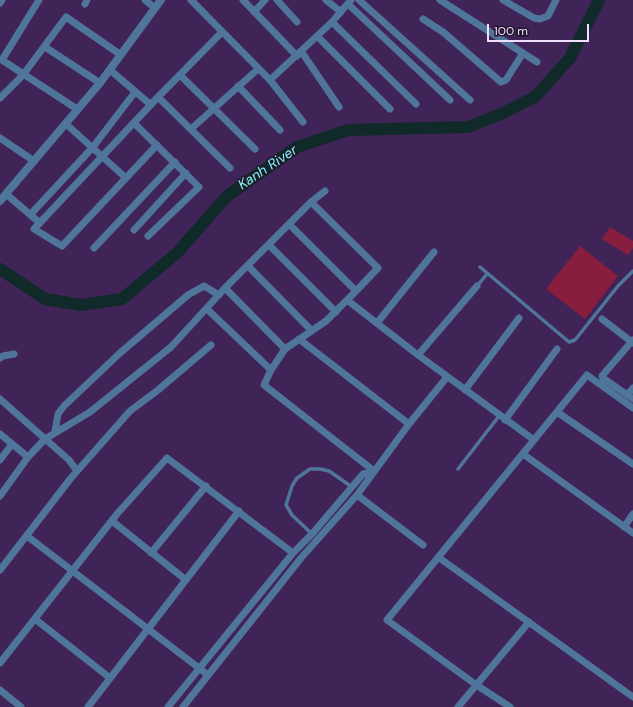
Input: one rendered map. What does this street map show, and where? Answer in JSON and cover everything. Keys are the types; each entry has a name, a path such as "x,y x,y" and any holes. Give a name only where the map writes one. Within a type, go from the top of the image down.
{"street":[{"path":"39,0 2,60 77,110"},
{"path":"145,0 155,8"},
{"path":"0,200 100,83 161,0"},
{"path":"191,0 270,80 303,122"},
{"path":"243,0 299,54 339,107"},
{"path":"254,12 265,0"},
{"path":"277,0 297,22"},
{"path":"326,0 341,12"},
{"path":"360,0 470,100"},
{"path":"440,0 537,62"},
{"path":"503,0 534,18 540,19 548,16 556,0"},
{"path":"270,80 332,22 349,2 450,100"},
{"path":"0,98 23,75 66,17 120,55"},
{"path":"423,19 443,32 501,82 504,82 507,79 522,53"},
{"path":"332,22 416,104"},
{"path":"157,145 62,246 34,229 158,97 181,76 222,32"},
{"path":"317,36 390,109"},
{"path":"45,47 100,83"},
{"path":"191,130 258,69"},
{"path":"110,70 151,105"},
{"path":"181,76 255,149"},
{"path":"238,86 280,130"},
{"path":"30,215 93,147 136,92"},
{"path":"158,97 230,168"},
{"path":"134,123 176,162 199,186 148,236"},
{"path":"66,124 126,178"},
{"path":"0,138 34,161"},
{"path":"94,248 176,162"},
{"path":"134,230 186,173"},
{"path":"0,496 28,457 45,439 55,431 66,427 90,412 171,347 225,288 270,246 311,202 325,191"},
{"path":"6,194 40,223"},
{"path":"311,202 378,268 326,321 285,349 271,370 264,385 374,472"},
{"path":"290,225 356,291"},
{"path":"270,246 336,312"},
{"path":"376,323 434,252"},
{"path":"248,266 311,330"},
{"path":"55,431 58,414 64,406 120,353 188,295 204,286 219,295"},
{"path":"418,355 477,286"},
{"path":"225,288 285,349"},
{"path":"347,300 447,377 534,440"},
{"path":"207,309 271,370"},
{"path":"465,390 519,318"},
{"path":"602,319 633,342 602,376 630,397 633,388"},
{"path":"299,339 409,424"},
{"path":"0,570 77,471 130,411 158,390 211,345"},
{"path":"502,418 557,349"},
{"path":"0,358 14,354"},
{"path":"510,707 475,684 387,620 587,375 633,408"},
{"path":"183,707 301,558 357,495 409,424 447,377"},
{"path":"0,399 69,460 77,471"},
{"path":"557,412 633,464"},
{"path":"0,434 28,457"},
{"path":"0,460 12,444"},
{"path":"523,454 633,533"},
{"path":"0,663 112,521 168,458 293,552"},
{"path":"168,707 293,552 312,534 363,474 374,472"},
{"path":"152,553 206,486"},
{"path":"357,495 423,545"},
{"path":"88,707 239,511"},
{"path":"624,527 633,514"},
{"path":"112,521 186,580"},
{"path":"27,536 73,570 198,669 208,675"},
{"path":"438,557 633,697"},
{"path":"35,619 110,678"},
{"path":"458,707 475,684 529,622"},
{"path":"0,690 21,707"}],"lane":[{"path":"480,268 565,339 572,342 625,277 633,271"},
{"path":"477,286 487,274"},
{"path":"458,469 502,418"},
{"path":"312,534 292,515 286,505 292,486 297,478 310,469 320,468 329,470 352,487"}],"shaded area":[{"path":"610,227 633,241 633,248 628,255 602,239"},
{"path":"580,246 618,276 585,319 546,289"}],"waterway":[{"name":"Kanh River","path":"0,269 45,299 81,305 122,299 177,253 227,196 297,147 348,130 468,127 501,114 536,96 570,58 599,0"}]}
